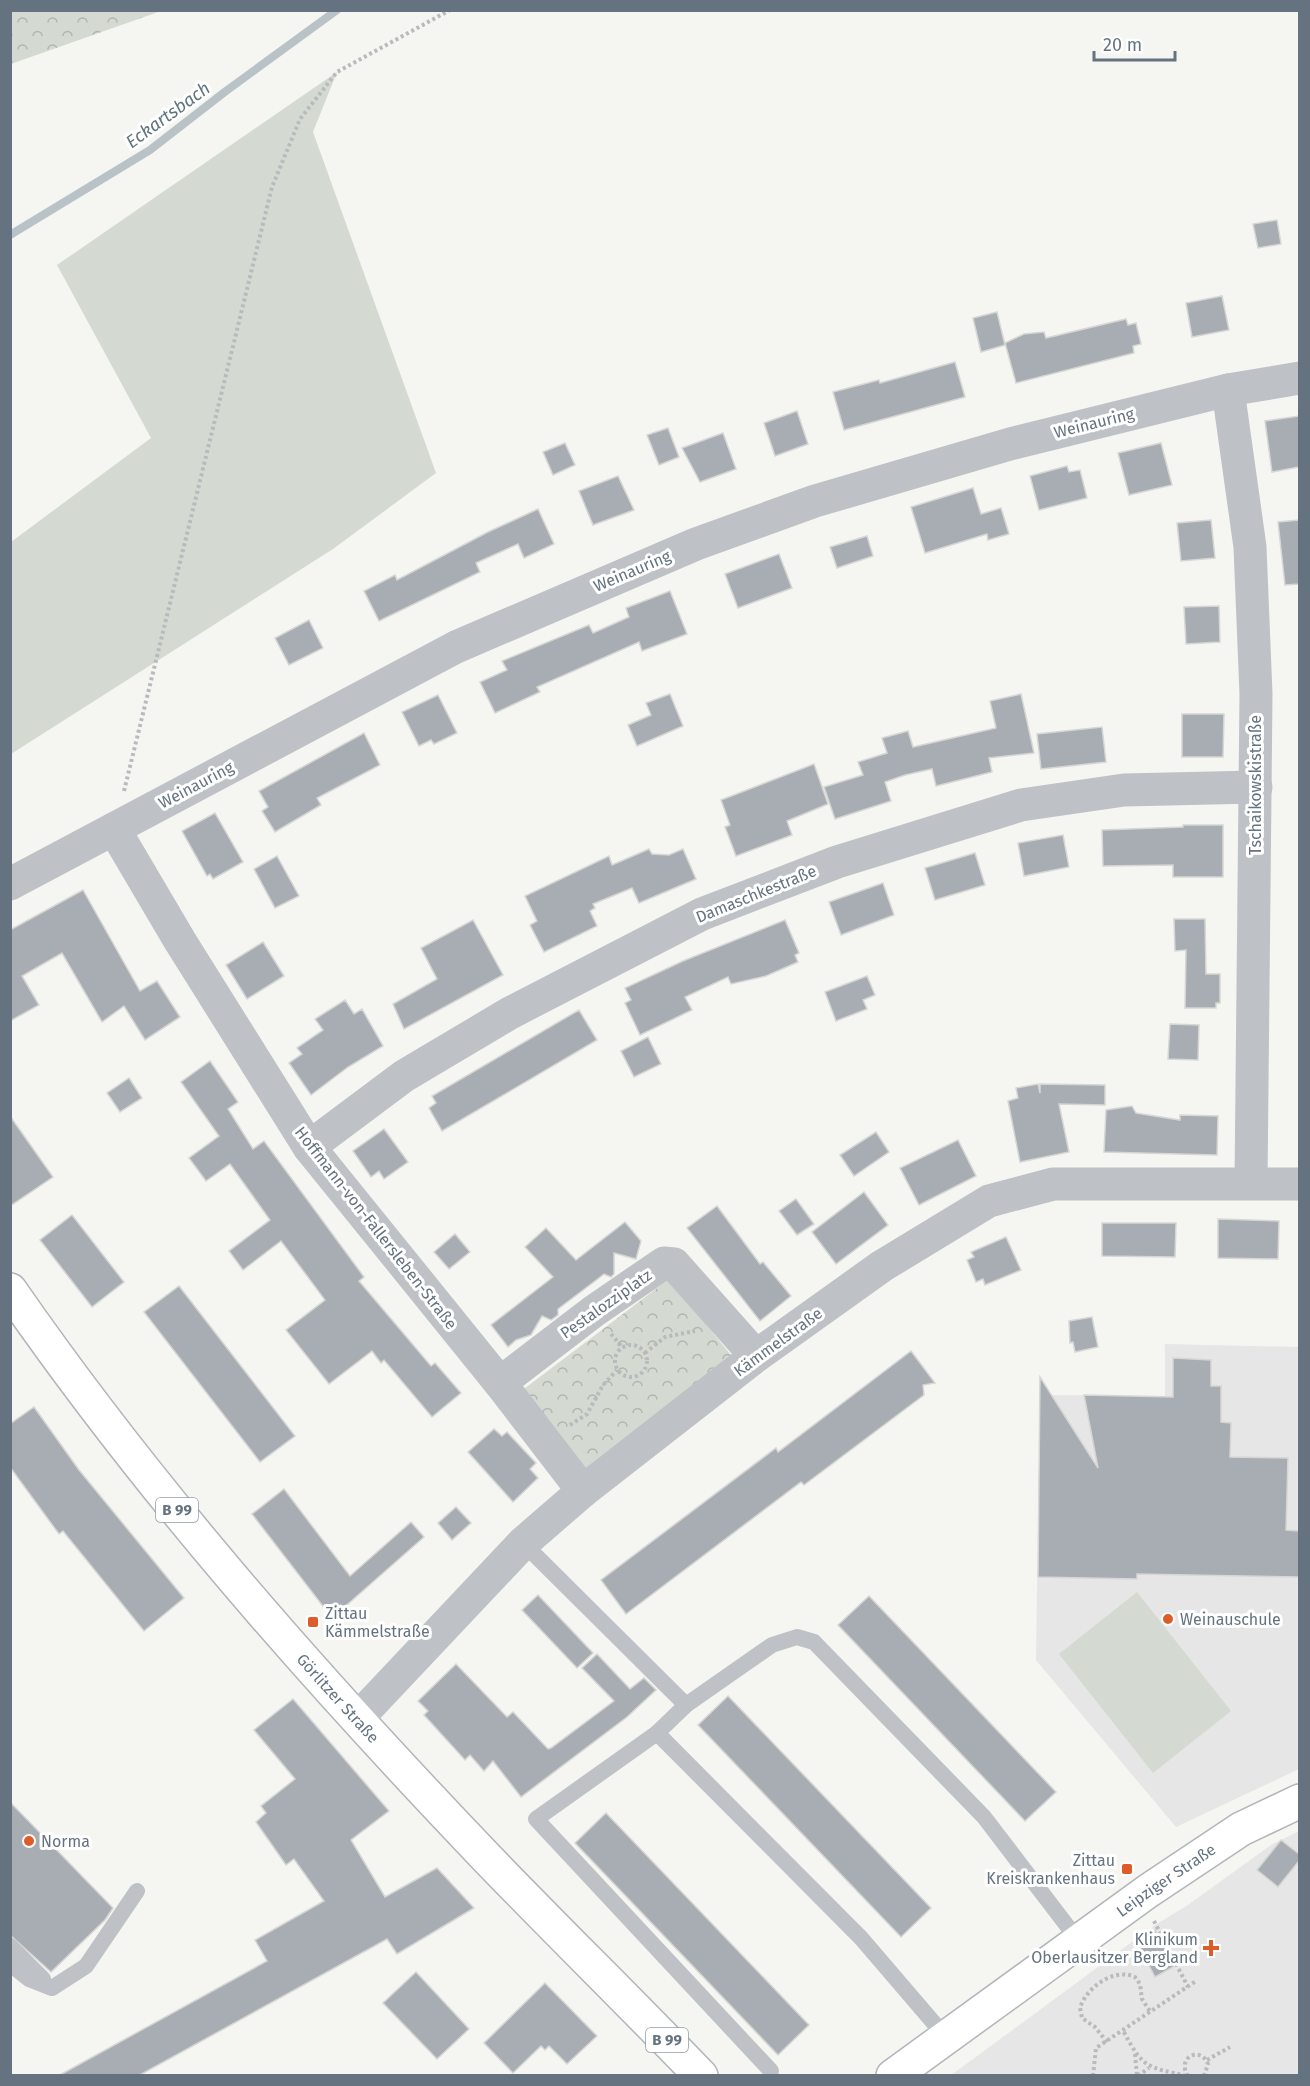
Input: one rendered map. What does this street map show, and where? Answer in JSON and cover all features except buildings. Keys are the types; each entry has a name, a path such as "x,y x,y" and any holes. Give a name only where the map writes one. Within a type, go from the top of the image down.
{"main road":[{"name":"Görlitzer Straße","path":"10,1290 66,1369 212,1555 357,1719 484,1856 701,2076"},
{"name":"Leipziger Straße","path":"893,2076 1078,1940 1241,1829 1299,1801"}],"street":[{"name":"Weinauring","path":"10,884 456,647 696,544 815,501 1010,444 1228,390 1299,378"},
{"name":"Tschaikowskistraße","path":"1228,390 1250,547 1256,788 1251,1183"},
{"name":"Damaschkestraße","path":"309,1147 404,1076 510,1013 702,914 837,862 1022,805 1124,790 1256,788"},
{"name":"Hoffmann-von-Fallersleben-Straße","path":"114,829 180,941 309,1147 500,1383 583,1491"},
{"name":"Kämmelstraße","path":"357,1719 523,1544 583,1491 756,1356 882,1266 989,1201 1053,1184 1299,1184"},
{"name":"Pestalozziplatz","path":"500,1383 594,1311 664,1263 674,1264 756,1356"}],"lane":[{"path":"523,1544 686,1705"},
{"path":"771,2072 536,1819 657,1733 686,1705 772,1645 797,1637 814,1642 984,1817 1078,1940"},
{"path":"657,1733 861,1938 945,2036"},
{"path":"52,1988 86,1966 137,1891"},
{"path":"10,1946 52,1988"},
{"path":"10,1964 29,1979 52,1988"}],"path":[{"path":"114,829 272,187 300,119 337,72 450,10"},
{"path":"645,1353 665,1337 691,1333 721,1316"},
{"path":"637,1346 645,1353 647,1364 637,1377 626,1377 617,1370 615,1355 622,1347 637,1346"},
{"path":"545,1441 587,1414 603,1385 617,1370"},
{"path":"1154,1921 1188,1987"},
{"path":"1107,2042 1095,2026 1082,2018 1080,2008 1088,1993 1104,1981 1118,1974 1135,1977 1140,1984 1142,1999 1151,2013"},
{"path":"1093,2076 1096,2048 1124,2032 1196,1982"},
{"path":"1124,2032 1135,2054 1137,2076 1149,2068 1188,2076"},
{"path":"1207,2060 1230,2047"},
{"path":"1135,2054 1144,2060 1149,2068"},
{"path":"1188,2076 1184,2065 1190,2055 1201,2055 1207,2060 1208,2068 1204,2076"}],"shaded area":[{"name":"Weinauschule","path":"1165,1344 1299,1347 1299,1769 1176,1827 1036,1660 1040,1395 1165,1396"},
{"name":"Klinikum Oberlausitzer Bergland","path":"1299,1831 1299,2075 950,2076 1155,1925 1188,1905 1271,1845"}],"green space":[{"path":"11,10 161,10 161,11 11,64"},
{"path":"337,72 313,132 436,473 333,549 11,754 11,542 151,438 57,265"},
{"path":"669,1279 735,1360 586,1479 516,1395"},
{"path":"1137,1592 1231,1711 1153,1773 1059,1654"}],"waterway":[{"name":"Eckartsbach","path":"10,235 150,150 337,10"}],"place":[{"name":"Weinauschule","path":"1168,1619"},
{"name":"Zittau Kämmelstraße","path":"313,1622"},
{"name":"Norma","path":"29,1841"},
{"name":"Zittau Kreiskrankenhaus","path":"1127,1869"},
{"name":"Klinikum Oberlausitzer Bergland","path":"1211,1948"}]}
